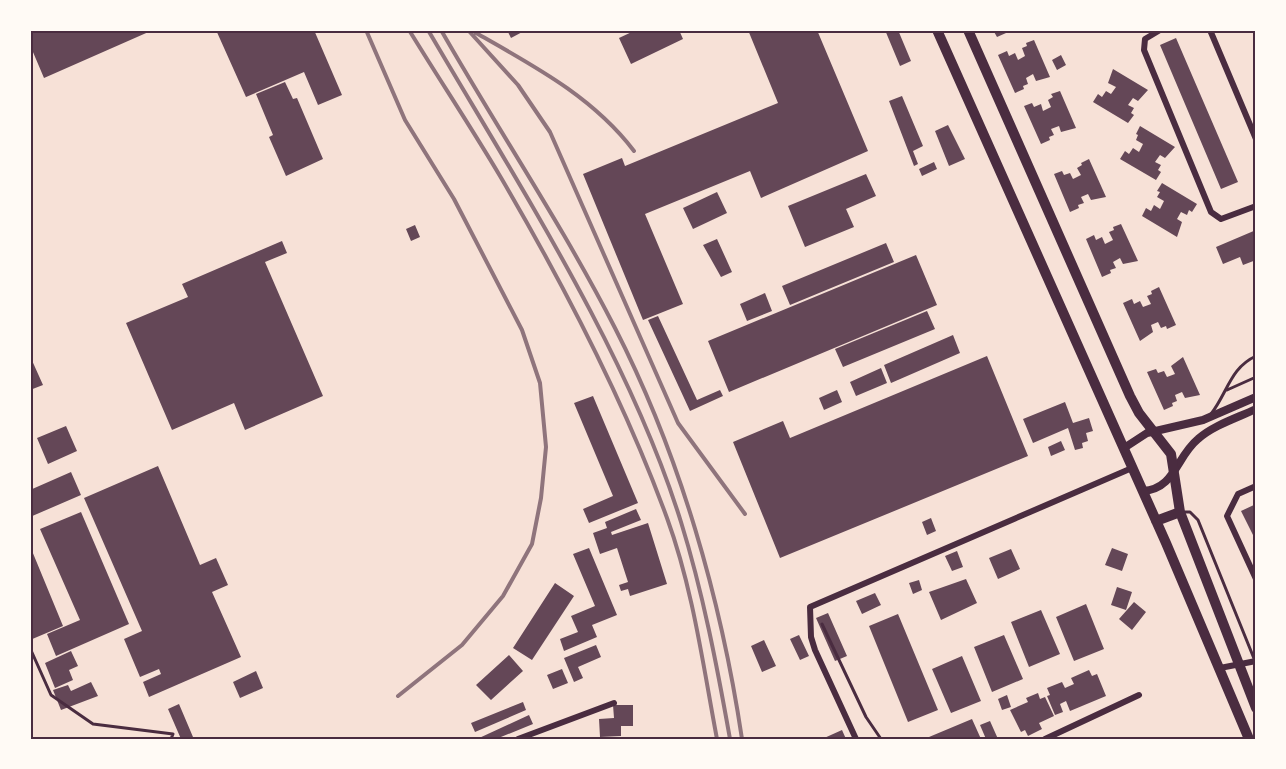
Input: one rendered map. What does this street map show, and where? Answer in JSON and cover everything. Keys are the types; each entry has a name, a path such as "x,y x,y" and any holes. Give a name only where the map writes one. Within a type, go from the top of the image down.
{"highway":[{"path":"938,30 1143,491 1249,739"},
{"path":"968,30 1130,396 1171,454 1175,472 1175,493 1180,512 1256,708"},
{"path":"1156,521 1180,512"}],"street":[{"path":"1160,30 1148,36 1144,42 1144,50 1212,212 1221,219 1256,206"},
{"path":"1210,30 1256,139"},
{"path":"1124,448 1140,435 1208,418 1256,397"},
{"path":"1143,491 1164,485 1191,446 1203,434 1256,409"},
{"path":"856,739 815,650 810,607 1132,468"},
{"path":"1256,486 1238,494 1227,516 1256,579"},
{"path":"1220,668 1256,661"},
{"path":"1045,739 1139,695"},
{"path":"518,739 614,703"}],"lane":[{"path":"1208,418 1227,390 1238,366 1256,356"},
{"path":"1227,390 1256,377"},
{"path":"1180,512 1190,512 1198,520 1256,661"},
{"path":"822,624 866,717 881,739"},
{"path":"30,648 51,695 93,724 173,734 171,739"}],"building":[{"path":"30,30 153,30 44,78 30,45"},
{"path":"216,30 314,30 342,95 318,105 304,72 246,97"},
{"path":"507,30 526,30 511,38"},
{"path":"636,30 679,30 683,39 631,64 619,38"},
{"path":"748,30 817,30 868,151 761,198 750,171 645,214 683,304 643,320 583,174 622,158 625,166 778,103"},
{"path":"885,30 898,30 911,61 900,66"},
{"path":"993,30 1004,30 1006,33 997,37"},
{"path":"1176,38 1238,182 1221,189 1160,45"},
{"path":"1034,40 1050,77 1036,81 1033,74 1026,78 1028,84 1023,86 1024,89 1015,93 998,55 1007,51 1009,56 1015,53 1018,60 1025,56 1022,48 1027,46 1026,43"},
{"path":"1061,55 1066,65 1057,70 1052,60"},
{"path":"1113,69 1148,90 1138,101 1133,98 1128,105 1134,108 1131,113 1134,115 1128,123 1093,102 1098,94 1102,97 1106,91 1111,94 1116,87 1108,83"},
{"path":"285,82 293,99 297,98 323,159 286,176 269,137 273,135 256,94"},
{"path":"1060,91 1076,128 1061,132 1059,126 1051,129 1054,135 1049,137 1050,140 1041,144 1024,106 1032,103 1034,107 1041,104 1043,111 1051,107 1048,100 1053,97 1051,94"},
{"path":"902,96 923,146 913,151 918,164 914,166 889,101"},
{"path":"948,125 965,159 949,166 935,131"},
{"path":"1140,126 1175,147 1165,158 1160,155 1155,162 1161,165 1158,170 1161,172 1156,180 1120,159 1125,151 1129,154 1133,148 1139,152 1143,144 1136,140 1138,135 1136,134"},
{"path":"1089,159 1106,197 1091,200 1088,194 1081,197 1084,203 1078,205 1079,208 1070,212 1054,174 1062,171 1064,175 1070,173 1073,179 1081,175 1077,168 1082,165 1081,163"},
{"path":"934,162 937,169 922,176 919,169"},
{"path":"866,174 876,196 846,209 854,227 805,247 788,206"},
{"path":"1162,183 1197,204 1192,212 1189,210 1187,215 1181,212 1177,219 1182,222 1177,237 1142,216 1146,208 1151,211 1154,205 1160,209 1164,201 1157,197 1160,192 1157,191"},
{"path":"717,192 727,213 693,229 683,208"},
{"path":"1121,224 1138,261 1123,264 1120,258 1113,262 1116,268 1102,277 1086,239 1094,235 1096,240 1102,237 1105,244 1113,240 1109,232 1114,230 1113,227"},
{"path":"415,225 420,237 411,241 406,229"},
{"path":"1256,230 1256,260 1243,265 1240,257 1223,264 1216,247"},
{"path":"717,239 732,272 721,277 703,245"},
{"path":"282,241 287,253 265,262 323,396 245,430 234,403 172,430 126,323 188,297 182,284"},
{"path":"886,243 894,262 790,305 782,286"},
{"path":"916,255 937,305 729,392 708,341"},
{"path":"1159,287 1176,325 1167,329 1166,326 1161,328 1158,322 1151,325 1153,332 1140,341 1123,303 1132,299 1134,304 1140,301 1143,307 1151,304 1147,296"},
{"path":"765,293 772,311 747,321 740,304"},
{"path":"927,311 935,329 843,367 835,349"},
{"path":"658,316 697,400 720,390 723,396 690,411 648,320"},
{"path":"953,335 960,353 891,383 884,365"},
{"path":"30,356 43,385 30,390"},
{"path":"987,356 1028,456 780,558 733,442 783,421 790,438"},
{"path":"1183,357 1200,395 1185,398 1182,392 1175,395 1177,401 1172,403 1173,406 1164,410 1147,372 1156,369 1158,373 1164,371 1167,377 1175,374 1171,366"},
{"path":"881,368 887,383 856,396 850,382"},
{"path":"837,390 842,402 824,410 819,398"},
{"path":"593,396 638,503 589,523 583,509 613,496 574,403"},
{"path":"1065,402 1073,423 1089,418 1093,431 1086,433 1088,441 1082,443 1083,448 1075,450 1068,428 1033,443 1023,419"},
{"path":"66,426 77,451 48,464 37,438"},
{"path":"1061,441 1065,450 1051,456 1048,447"},
{"path":"158,466 200,565 216,558 228,585 212,592 241,657 149,697 143,682 161,674 159,669 140,677 124,639 142,631 84,498"},
{"path":"71,472 81,495 30,517 30,490"},
{"path":"1256,504 1256,541 1241,511"},
{"path":"636,509 641,520 611,532 612,535 648,523 667,584 630,596 628,589 621,591 619,585 628,582 617,548 600,554 593,533 607,528 605,522"},
{"path":"81,512 129,624 56,656 47,634 80,620 40,529"},
{"path":"931,518 936,531 927,535 922,522"},
{"path":"30,546 63,626 30,640"},
{"path":"589,548 617,615 592,625 597,637 564,651 560,639 578,632 571,616 595,606 573,554"},
{"path":"1112,548 1128,554 1122,571 1105,565"},
{"path":"1011,549 1020,569 998,579 989,558"},
{"path":"957,551 963,567 952,571 945,556"},
{"path":"966,579 977,603 941,620 929,592"},
{"path":"919,580 922,590 913,594 909,583"},
{"path":"555,583 574,596 532,660 513,648"},
{"path":"1117,587 1132,592 1126,610 1111,605"},
{"path":"875,593 881,605 862,614 856,601"},
{"path":"1134,602 1146,612 1132,630 1119,619"},
{"path":"1086,604 1104,649 1074,661 1056,617"},
{"path":"1041,610 1060,654 1029,667 1011,622"},
{"path":"828,613 847,656 835,661 816,618"},
{"path":"898,614 938,710 908,722 869,626"},
{"path":"799,635 809,656 800,660 790,639"},
{"path":"1004,635 1023,679 992,692 974,647"},
{"path":"764,640 776,666 762,672 751,646"},
{"path":"596,645 601,657 578,667 583,678 574,682 564,658"},
{"path":"71,651 78,666 69,670 73,680 55,688 45,663"},
{"path":"509,655 523,671 491,700 476,685"},
{"path":"962,656 981,701 951,713 932,669"},
{"path":"562,669 568,683 553,689 547,675"},
{"path":"1089,670 1092,676 1097,674 1106,696 1070,711 1066,701 1060,704 1063,712 1055,715 1047,696 1050,695 1047,688 1062,682 1065,688 1074,684 1071,678"},
{"path":"256,671 263,688 240,698 233,682"},
{"path":"91,682 98,696 61,710 53,690 68,685 71,691"},
{"path":"1038,693 1040,699 1045,697 1054,716 1039,723 1042,729 1028,736 1025,730 1021,732 1010,710 1028,702 1026,698"},
{"path":"1007,695 1011,707 1002,710 998,699"},
{"path":"523,702 526,710 475,732 471,723"},
{"path":"179,704 193,737 189,739 181,739 168,709"},
{"path":"613,705 633,705 633,726 621,726 621,736 600,737 599,719 614,718"},
{"path":"529,715 533,724 496,739 477,739"},
{"path":"972,719 981,739 930,739 929,737"},
{"path":"990,721 998,739 986,739 980,725"},
{"path":"842,730 846,739 822,739"}],"railway":[{"path":"366,30 405,120 454,199 522,330 540,383 546,447 541,498 532,544 503,596 462,645 398,696"},
{"path":"409,30 524,217 570,301 632,430 667,518 684,572 717,739"},
{"path":"428,30 568,270 632,395 659,458 681,522 696,576 730,739"},
{"path":"441,30 574,252 638,376 678,477 710,581 742,739"},
{"path":"468,30 518,85 550,132 678,423 745,514"},
{"path":"476,33 561,84 600,114 634,151"}]}
